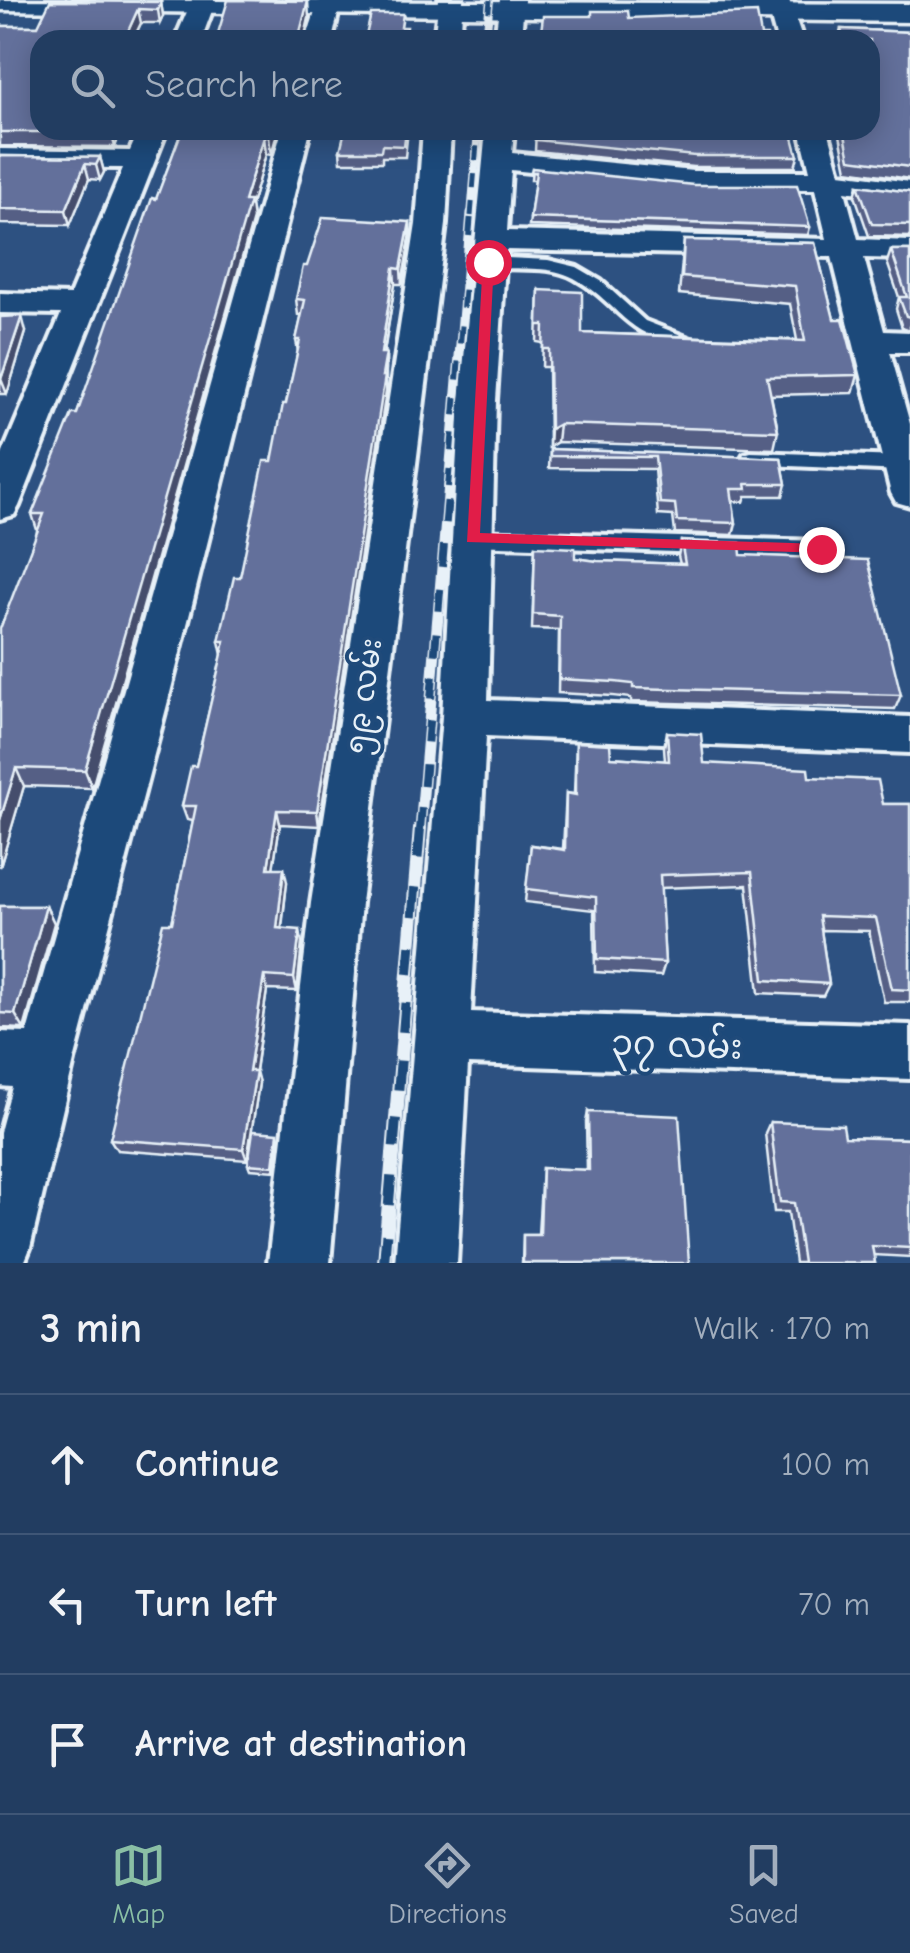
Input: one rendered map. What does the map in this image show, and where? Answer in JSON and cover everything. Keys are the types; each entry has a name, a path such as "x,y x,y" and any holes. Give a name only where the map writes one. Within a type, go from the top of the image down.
{"main road":[{"path":"722,0 784,18 910,2"},
{"path":"0,1 512,4 784,18 910,13"}],"street":[{"path":"192,30 203,2"},
{"path":"448,30 451,3"},
{"path":"509,30 512,4"},
{"path":"322,30 328,5"},
{"path":"0,1248 23,1060 148,693 293,140"},
{"name":"၅၉ လမ်း","path":"299,1263 336,904 431,224 436,140"},
{"path":"817,140 869,341 904,456"},
{"path":"0,158 148,145 1,500"},
{"path":"426,1263 465,717 472,538 498,145 693,180 827,180 910,191"},
{"path":"489,251 910,250"},
{"path":"0,303 82,304"},
{"path":"869,341 910,342"},
{"path":"465,717 910,735"},
{"name":"၃၇ လမ်း","path":"443,1037 910,1052"}],"lane":[{"path":"489,251 580,274 648,333 708,342"},
{"path":"730,458 904,456"},
{"path":"472,538 821,549"}],"building":[{"path":"228,0 308,1 301,30 219,30"},
{"path":"50,1 161,2 158,10 138,9 129,30 30,30 30,132 0,132 0,26 38,26"},
{"path":"592,11 628,11 629,18 757,13 760,30 541,30 543,16 592,16"},
{"path":"371,14 403,14 401,27 407,27 407,30 367,30"},
{"path":"880,31 910,32 910,167 850,159 846,140 880,140"},
{"path":"178,140 263,140 244,201 250,201 85,770 16,768 0,820 0,629 44,514 32,514 72,414 77,414 152,198 156,199"},
{"path":"343,140 405,140 404,146 382,145 381,151 340,151"},
{"path":"535,140 794,140 798,156 695,156"},
{"path":"0,156 100,157 96,165 85,164 66,210 0,209"},
{"path":"532,168 694,185 797,185 810,227 530,218 536,172 531,172"},
{"path":"858,185 910,192 910,225 872,224"},
{"path":"323,217 410,222 401,269 394,268 381,353 386,353 385,376 317,811 277,810 268,868 284,868 277,928 300,930 294,978 264,976 249,1071 256,1071 243,1149 110,1139 163,923 172,923 196,806 182,806 191,766 196,766 225,641 219,641 234,577 240,577 264,461 272,461 286,404 305,300 296,299 303,266 307,266"},
{"path":"684,240 815,243 834,319 843,319 858,375 767,377 778,431 559,424 550,429 549,349 543,349 544,325 538,325 539,290 582,292 582,333 805,341 795,286 682,277"},
{"path":"891,250 910,250 910,317 906,316 899,297 907,297"},
{"path":"22,316 1,379 0,379 0,317"},
{"path":"550,449 781,458 786,484 746,484 747,489 731,489 736,523 677,521 675,504 660,503 655,457 550,456"},
{"path":"681,541 740,543 741,555 868,560 901,695 633,688 633,684 559,679 560,616 533,614 535,546 575,548 575,558 597,561 685,564"},
{"path":"667,732 701,734 704,763 808,769 809,777 878,780 883,804 910,804 910,990 892,989 876,918 819,916 829,984 764,980 752,872 660,875 665,963 597,959 596,897 526,889 531,845 565,850 566,793 576,795 576,742 610,744 611,757 669,761"},
{"path":"0,906 46,906 15,1014 0,1013"},
{"path":"588,1112 679,1116 689,1263 523,1263 523,1235 540,1235 542,1168 589,1170"},
{"path":"770,1122 843,1125 845,1137 910,1139 910,1248 872,1246 875,1263 803,1263 794,1203 780,1202"},
{"path":"253,1131 278,1133 274,1166 248,1164"}],"railway":[{"path":"487,30 490,0"},
{"path":"471,216 477,140"},
{"path":"448,487 471,213"},
{"path":"420,830 449,484"},
{"path":"384,1263 420,828"}],"route":[{"path":"488,262 472,538 821,549"}]}
